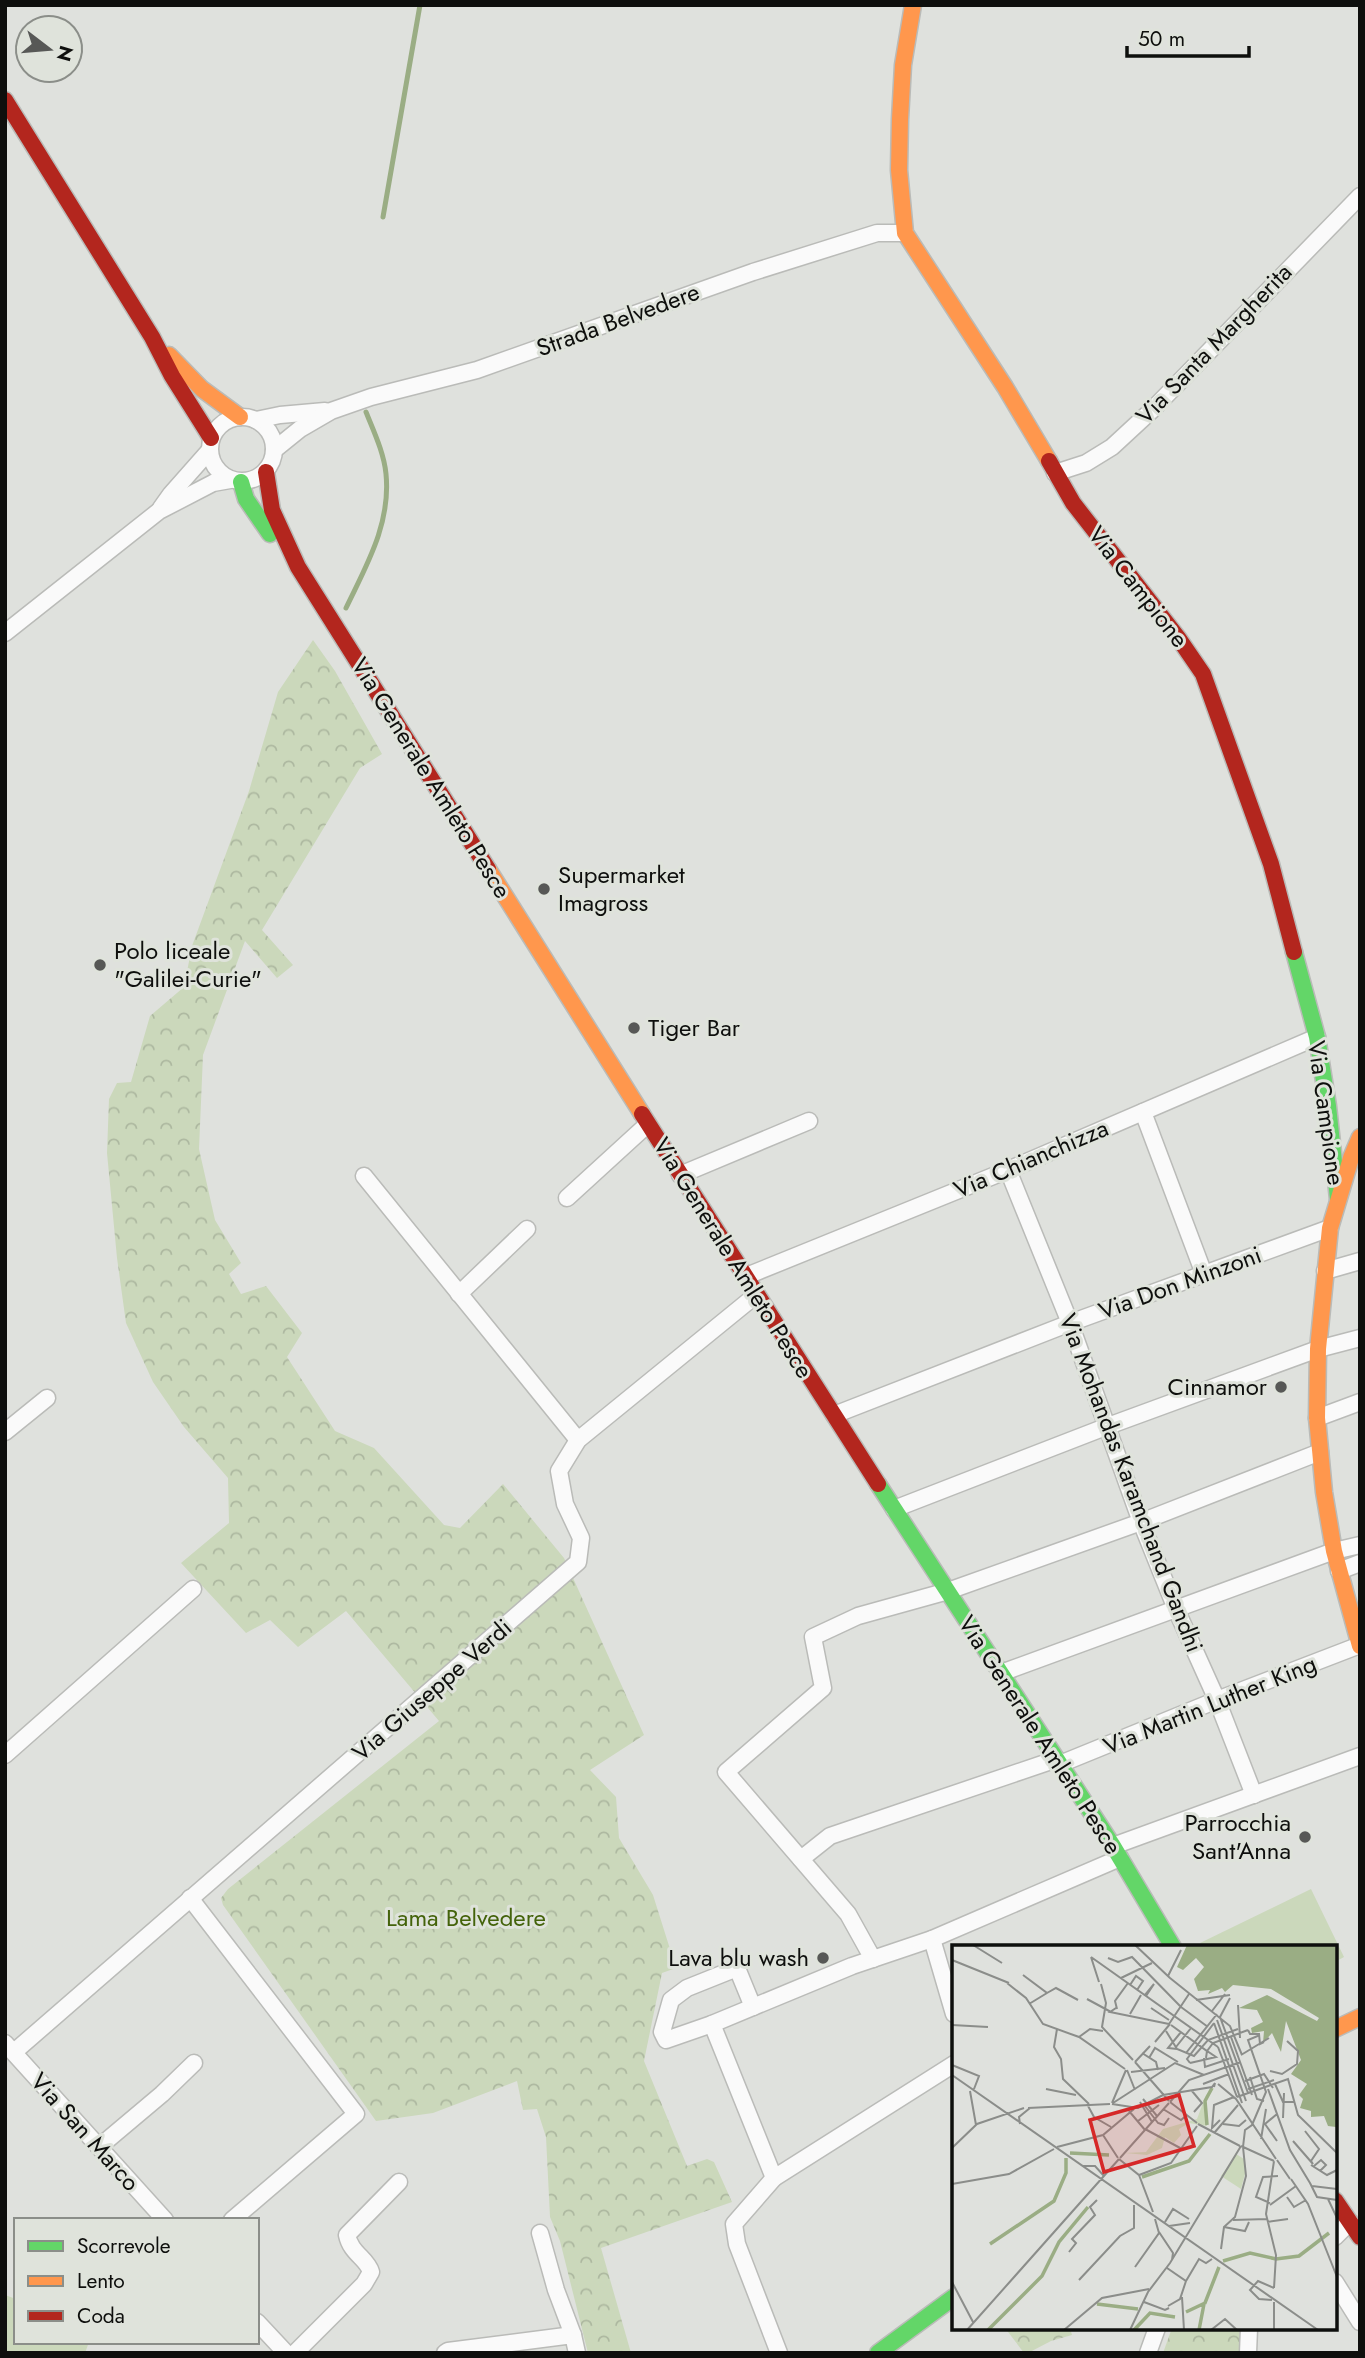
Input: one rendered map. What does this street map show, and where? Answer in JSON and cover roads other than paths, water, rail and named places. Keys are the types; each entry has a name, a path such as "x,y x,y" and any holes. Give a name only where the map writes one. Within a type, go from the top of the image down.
{"street":[{"name":"Via Campione","path":"913,5 903,65 900,120 899,170 905,233 1005,387 1073,503 1203,674 1270,864 1317,1037 1338,1199"},
{"path":"5,100 152,337 210,444 213,465 236,481 267,530 298,567"},
{"name":"Via Santa Margherita","path":"1055,472 1086,463 1112,447 1152,410 1360,196"},
{"name":"Strada Belvedere","path":"331,411 371,397 477,370 753,272 877,233 905,233"},
{"path":"5,633 159,511 213,483 255,480 266,472 273,458 273,438 266,428 228,410 186,373 152,337"},
{"path":"159,511 223,423 248,418 331,411"},
{"path":"274,450 300,429 331,411"},
{"path":"266,472 269,509 298,567"},
{"name":"Via Generale Amleto Pesce","path":"298,567 744,1277 1117,1852 1172,1945"},
{"name":"Via Chianchizza","path":"744,1277 1008,1170 1317,1037"},
{"path":"1143,1112 1204,1274"},
{"path":"680,1175 809,1121"},
{"path":"567,1198 648,1124"},
{"path":"1360,1137 1330,1228 1318,1349 1317,1418 1334,1551 1360,1646"},
{"name":"Via Mohandas Karamchand Gandhi","path":"1008,1170 1070,1323 1141,1522 1217,1700 1254,1796"},
{"path":"363,1176 578,1440"},
{"name":"Via Don Minzoni","path":"834,1415 1070,1323 1330,1228"},
{"path":"459,1294 527,1229"},
{"path":"1325,1271 1360,1261"},
{"name":"Via Giuseppe Verdi","path":"9,2048 190,1898 578,1562 581,1538 565,1504 559,1471 578,1440 756,1295"},
{"path":"894,1509 1108,1426 1318,1349 1360,1338"},
{"path":"5,1432 47,1398"},
{"path":"1317,1418 1360,1402"},
{"path":"873,1959 848,1914 726,1772 823,1688 813,1637 858,1616 948,1591 1141,1522 1320,1452"},
{"path":"1001,1673 1334,1551 1360,1545"},
{"path":"1339,1571 1360,1563"},
{"path":"5,1755 193,1589"},
{"name":"Via Martin Luther King","path":"801,1859 830,1836 1058,1762 1360,1646"},
{"path":"753,2007 737,1968 687,1988 671,2000 662,2032 666,2040 712,2024 873,1959 932,1939 1117,1852 1360,1756"},
{"path":"190,1898 356,2114 234,2218"},
{"path":"932,1939 952,2007"},
{"path":"1337,2028 1360,2017"},
{"path":"712,2024 774,2178"},
{"name":"Via San Marco","path":"9,2048 163,2218"},
{"path":"99,2147 194,2063"},
{"path":"779,2353 737,2244 734,2224 774,2178 952,2065"},
{"path":"295,2353 364,2284 371,2272 369,2266 349,2245 347,2235 399,2182"},
{"path":"1337,2203 1360,2237"},
{"path":"1337,2235 1350,2222"},
{"path":"540,2233 577,2353"},
{"path":"1337,2285 1360,2322"},
{"path":"877,2353 952,2298"},
{"path":"259,2324 286,2353"},
{"path":"1148,2353 1156,2330"},
{"path":"1248,2353 1249,2330"},
{"path":"445,2353 573,2335"}],"waterway":[{"path":"383,217 420,5"},
{"path":"346,608 375,544 387,492 383,458 366,412"}],"place":[{"name":"Supermarket Imagross","path":"544,889"},
{"name":"Polo liceale \"Galilei-Curie\"","path":"100,965"},
{"name":"Tiger Bar","path":"634,1028"},
{"name":"Cinnamor","path":"1281,1387"},
{"name":"Parrocchia Sant'Anna","path":"1305,1837"},
{"name":"Lava blu wash","path":"823,1958"}],"park label":[{"name":"Lama Belvedere","path":"466,1918"}]}
